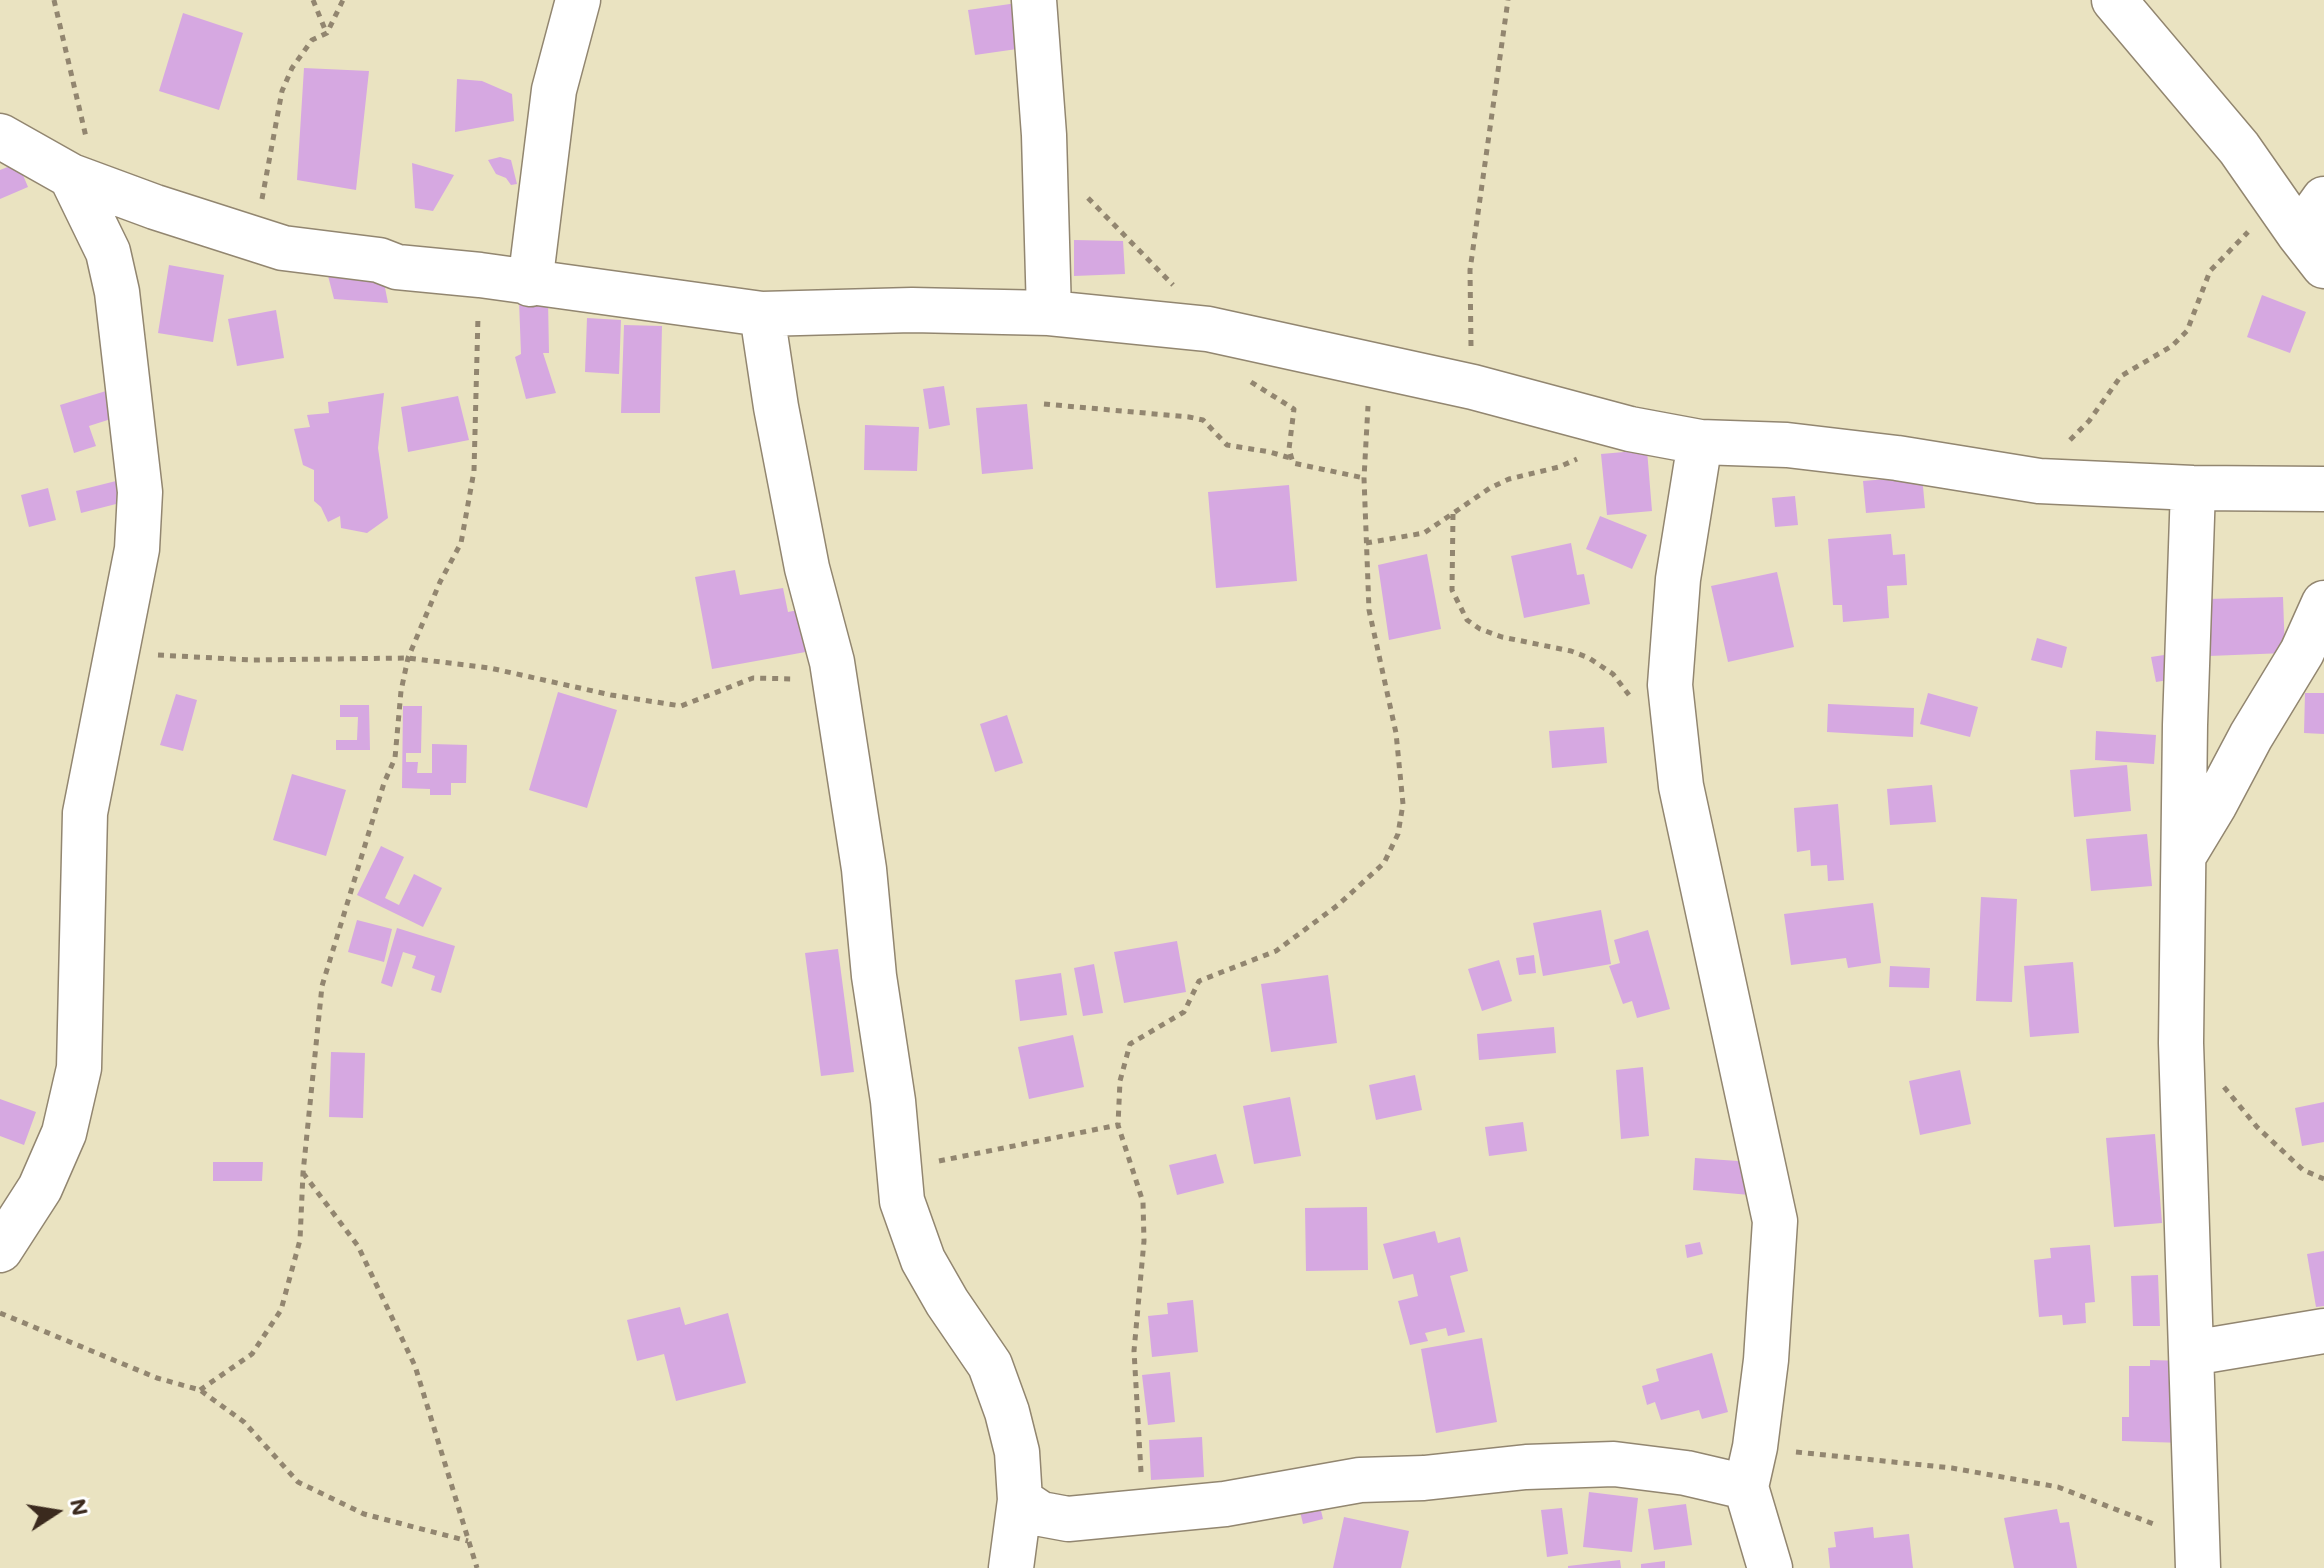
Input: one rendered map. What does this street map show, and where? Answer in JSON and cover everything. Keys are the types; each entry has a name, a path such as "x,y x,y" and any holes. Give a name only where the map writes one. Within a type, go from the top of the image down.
{"street":[{"path":"530,284 554,90 578,0"},
{"path":"1034,0 1044,135 1049,313"},
{"path":"2114,0 2239,148 2302,237 2324,199"},
{"path":"0,136 86,182 254,239 283,248 379,260 397,267 480,275 762,314 912,310 1049,313 1208,329 1473,387 1630,429 1700,442 1803,447 1897,458 2039,481 2193,488 2324,489"},
{"path":"0,1250 40,1188 64,1133 79,1068 85,813 137,549 140,492 117,292 86,182"},
{"path":"762,314 776,407 807,568 835,681 864,869 874,976 893,1101 902,1201 923,1260 990,1365 1007,1412 1017,1452 1020,1500 1011,1568"},
{"path":"1700,442 1678,579 1670,685 1681,786 1775,1221 1766,1360 1750,1467 1770,1568"},
{"path":"2193,488 2185,725 2181,1043 2198,1556"},
{"path":"2185,854 2302,652 2324,603"},
{"path":"2192,1353 2324,1331"},
{"path":"1020,1500 1041,1514 1068,1519 1225,1504 1360,1480 1614,1464 1686,1473 1750,1467"}],"path":[{"path":"54,0 81,120 86,182"},
{"path":"313,0 327,33"},
{"path":"254,239 282,91 292,68 312,40 327,33 343,0"},
{"path":"1473,387 1470,270 1508,0"},
{"path":"1082,191 1106,219 1147,256 1208,329 1226,361 1241,377 1294,409 1290,458 1293,463 1364,478"},
{"path":"2039,481 2068,441 2089,421 2121,376 2172,346 2187,331 2210,271 2221,257 2260,221 2302,237"},
{"path":"200,1390 252,1354 281,1310 300,1240 303,1173 322,986 384,783 395,758 401,691 408,658 440,582 461,543 474,471 480,275"},
{"path":"1143,1510 1134,1351 1144,1241 1143,1202 1118,1125 1120,1081 1130,1044 1184,1012 1199,981 1276,951 1338,905 1384,863 1398,834 1403,804 1396,733 1369,610 1364,478 1370,365"},
{"path":"1044,404 1203,420 1227,445 1290,458"},
{"path":"1366,543 1424,533 1490,488 1509,479 1559,467 1630,429"},
{"path":"1453,514 1452,590 1467,620 1480,629 1502,637 1571,651 1589,658 1613,674 1674,741"},
{"path":"115,653 252,660 408,658 490,668 611,695 681,706 753,678 835,681"},
{"path":"2181,1043 2257,1127 2303,1170 2324,1179"},
{"path":"899,1169 1118,1125"},
{"path":"303,1173 358,1246 415,1366 477,1568"},
{"path":"0,1313 157,1378 200,1390 244,1422 298,1482 364,1514 468,1541"},
{"path":"1750,1467 1952,1468 2058,1487 2138,1516 2198,1556"}],"building":[{"path":"1017,3 1024,48 975,55 968,10"},
{"path":"183,13 243,33 219,110 159,91"},
{"path":"304,68 369,71 356,190 297,180"},
{"path":"457,79 482,81 512,94 514,121 455,132"},
{"path":"500,157 511,160 517,184 511,185 506,178 496,174 488,160"},
{"path":"18,163 28,187 0,199 0,170"},
{"path":"412,163 454,175 433,211 415,208"},
{"path":"1074,240 1123,241 1125,274 1074,276"},
{"path":"169,265 224,275 213,342 158,333"},
{"path":"381,267 388,303 334,299 326,268"},
{"path":"2262,295 2306,312 2290,353 2247,337"},
{"path":"548,300 549,353 543,353 556,393 526,399 515,357 521,354 519,301"},
{"path":"276,310 284,358 237,366 228,319"},
{"path":"587,318 621,320 619,374 585,372"},
{"path":"624,325 662,326 660,413 621,413"},
{"path":"944,386 950,425 929,429 923,389"},
{"path":"106,391 114,418 89,426 96,446 74,453 60,405"},
{"path":"384,393 378,448 388,518 367,533 341,528 340,516 328,522 321,507 314,501 314,470 303,465 294,429 310,427 307,415 329,413 328,402"},
{"path":"458,396 469,440 408,452 401,407"},
{"path":"1027,404 1033,469 982,474 976,408"},
{"path":"865,425 919,427 917,471 864,470"},
{"path":"1647,450 1652,511 1607,515 1601,454"},
{"path":"1922,476 1925,508 1866,513 1863,481"},
{"path":"124,479 117,507 116,504 81,513 76,491"},
{"path":"1289,485 1297,581 1216,588 1208,492"},
{"path":"48,488 56,520 29,527 21,495"},
{"path":"1795,496 1798,525 1775,527 1772,498"},
{"path":"1600,516 1647,535 1632,569 1586,549"},
{"path":"1891,534 1893,555 1905,554 1907,585 1887,586 1889,618 1843,622 1842,605 1833,605 1828,539"},
{"path":"1571,543 1577,575 1584,574 1590,604 1524,618 1511,556"},
{"path":"1427,554 1441,629 1389,640 1378,565"},
{"path":"735,570 740,595 783,588 788,612 803,609 811,651 712,669 695,577"},
{"path":"1777,572 1794,647 1728,662 1711,586"},
{"path":"2283,597 2285,653 2209,656 2207,599"},
{"path":"2037,638 2067,647 2062,668 2031,660"},
{"path":"2177,653 2181,678 2156,682 2151,657"},
{"path":"558,692 617,710 587,808 529,790"},
{"path":"1928,693 1978,707 1970,737 1920,724"},
{"path":"2305,693 2324,693 2324,734 2304,733"},
{"path":"176,694 197,700 183,751 160,745"},
{"path":"1828,704 1914,708 1913,737 1827,732"},
{"path":"340,705 369,705 370,750 336,750 336,740 357,740 358,717 340,717"},
{"path":"403,706 422,706 421,753 406,753 406,762 418,762 417,773 432,773 432,744 467,745 466,783 451,783 451,795 430,795 430,789 402,788"},
{"path":"1007,715 1023,763 995,772 980,724"},
{"path":"1604,727 1607,763 1552,768 1549,731"},
{"path":"2096,731 2156,735 2154,764 2095,760"},
{"path":"2127,765 2131,811 2074,817 2070,770"},
{"path":"292,774 346,790 326,856 273,840"},
{"path":"1932,785 1936,822 1890,825 1887,789"},
{"path":"1838,804 1844,880 1828,881 1827,865 1811,866 1810,850 1797,852 1794,808"},
{"path":"2147,834 2152,886 2091,891 2086,839"},
{"path":"381,846 404,857 385,898 399,905 414,874 442,888 423,927 357,895"},
{"path":"1981,897 2017,899 2012,1002 1976,1001"},
{"path":"1873,903 1881,963 1848,968 1846,958 1791,965 1784,914"},
{"path":"1601,910 1611,964 1543,976 1533,923"},
{"path":"357,920 392,929 384,962 348,952"},
{"path":"397,928 455,946 441,993 431,990 435,976 412,968 416,956 403,952 392,987 381,983"},
{"path":"1648,930 1670,1009 1637,1018 1632,1001 1623,1004 1609,966 1620,963 1614,940"},
{"path":"1177,941 1186,992 1124,1003 1114,952"},
{"path":"838,949 854,1072 821,1076 805,953"},
{"path":"1534,955 1536,973 1519,975 1516,958"},
{"path":"1499,960 1512,1001 1482,1011 1468,969"},
{"path":"2073,962 2079,1033 2030,1037 2024,966"},
{"path":"1094,964 1103,1013 1083,1016 1074,968"},
{"path":"1890,966 1930,968 1929,988 1889,987"},
{"path":"1061,973 1067,1015 1020,1021 1015,980"},
{"path":"1328,975 1337,1043 1271,1052 1261,984"},
{"path":"1554,1027 1556,1053 1479,1060 1477,1034"},
{"path":"1073,1035 1084,1087 1029,1099 1018,1047"},
{"path":"331,1052 365,1053 363,1118 329,1117"},
{"path":"1643,1067 1649,1136 1621,1139 1616,1070"},
{"path":"1960,1070 1971,1124 1920,1135 1909,1081"},
{"path":"1415,1075 1422,1110 1376,1120 1369,1085"},
{"path":"1290,1097 1301,1156 1254,1164 1243,1106"},
{"path":"0,1099 36,1112 24,1145 0,1136"},
{"path":"2324,1102 2324,1142 2302,1146 2295,1108"},
{"path":"1523,1122 1527,1151 1489,1156 1485,1127"},
{"path":"2155,1134 2162,1223 2114,1227 2106,1138"},
{"path":"1216,1154 1224,1183 1177,1195 1169,1165"},
{"path":"1695,1158 1752,1162 1750,1195 1693,1190"},
{"path":"213,1162 263,1162 262,1181 213,1181"},
{"path":"1367,1207 1368,1270 1306,1271 1305,1208"},
{"path":"1435,1231 1438,1243 1460,1237 1468,1271 1450,1276 1465,1332 1448,1336 1446,1328 1425,1333 1428,1341 1410,1345 1398,1301 1418,1296 1413,1274 1393,1279 1383,1244"},
{"path":"1700,1242 1703,1254 1687,1258 1685,1245"},
{"path":"2090,1245 2095,1302 2085,1303 2086,1323 2063,1325 2062,1315 2039,1317 2034,1260 2051,1258 2050,1248"},
{"path":"2324,1251 2324,1306 2316,1307 2307,1254"},
{"path":"2158,1275 2160,1326 2133,1326 2131,1276"},
{"path":"1193,1300 1198,1352 1152,1357 1148,1316 1168,1314 1167,1303"},
{"path":"680,1307 685,1325 728,1313 746,1383 676,1401 664,1354 637,1361 627,1320"},
{"path":"1482,1338 1497,1422 1436,1433 1421,1349"},
{"path":"1712,1353 1728,1412 1702,1419 1699,1410 1661,1420 1655,1402 1647,1405 1642,1386 1659,1381 1656,1369"},
{"path":"2150,1360 2184,1361 2183,1443 2122,1441 2122,1417 2129,1417 2129,1366 2150,1366"},
{"path":"1170,1372 1175,1422 1148,1425 1142,1375"},
{"path":"1202,1437 1204,1477 1151,1480 1149,1440"},
{"path":"1589,1492 1638,1498 1632,1552 1583,1547"},
{"path":"1318,1498 1323,1519 1303,1524 1298,1503"},
{"path":"1686,1504 1692,1545 1654,1550 1648,1509"},
{"path":"1562,1508 1568,1554 1547,1557 1541,1510"},
{"path":"2057,1509 2060,1523 2069,1522 2077,1568 2014,1568 2004,1518"},
{"path":"1344,1517 1409,1531 1401,1568 1333,1568"},
{"path":"1873,1527 1874,1538 1909,1534 1913,1568 1830,1568 1828,1548 1836,1547 1834,1532"},
{"path":"1620,1560 1621,1568 1568,1568 1568,1566"},
{"path":"1665,1561 1665,1568 1641,1568 1641,1564"}]}
